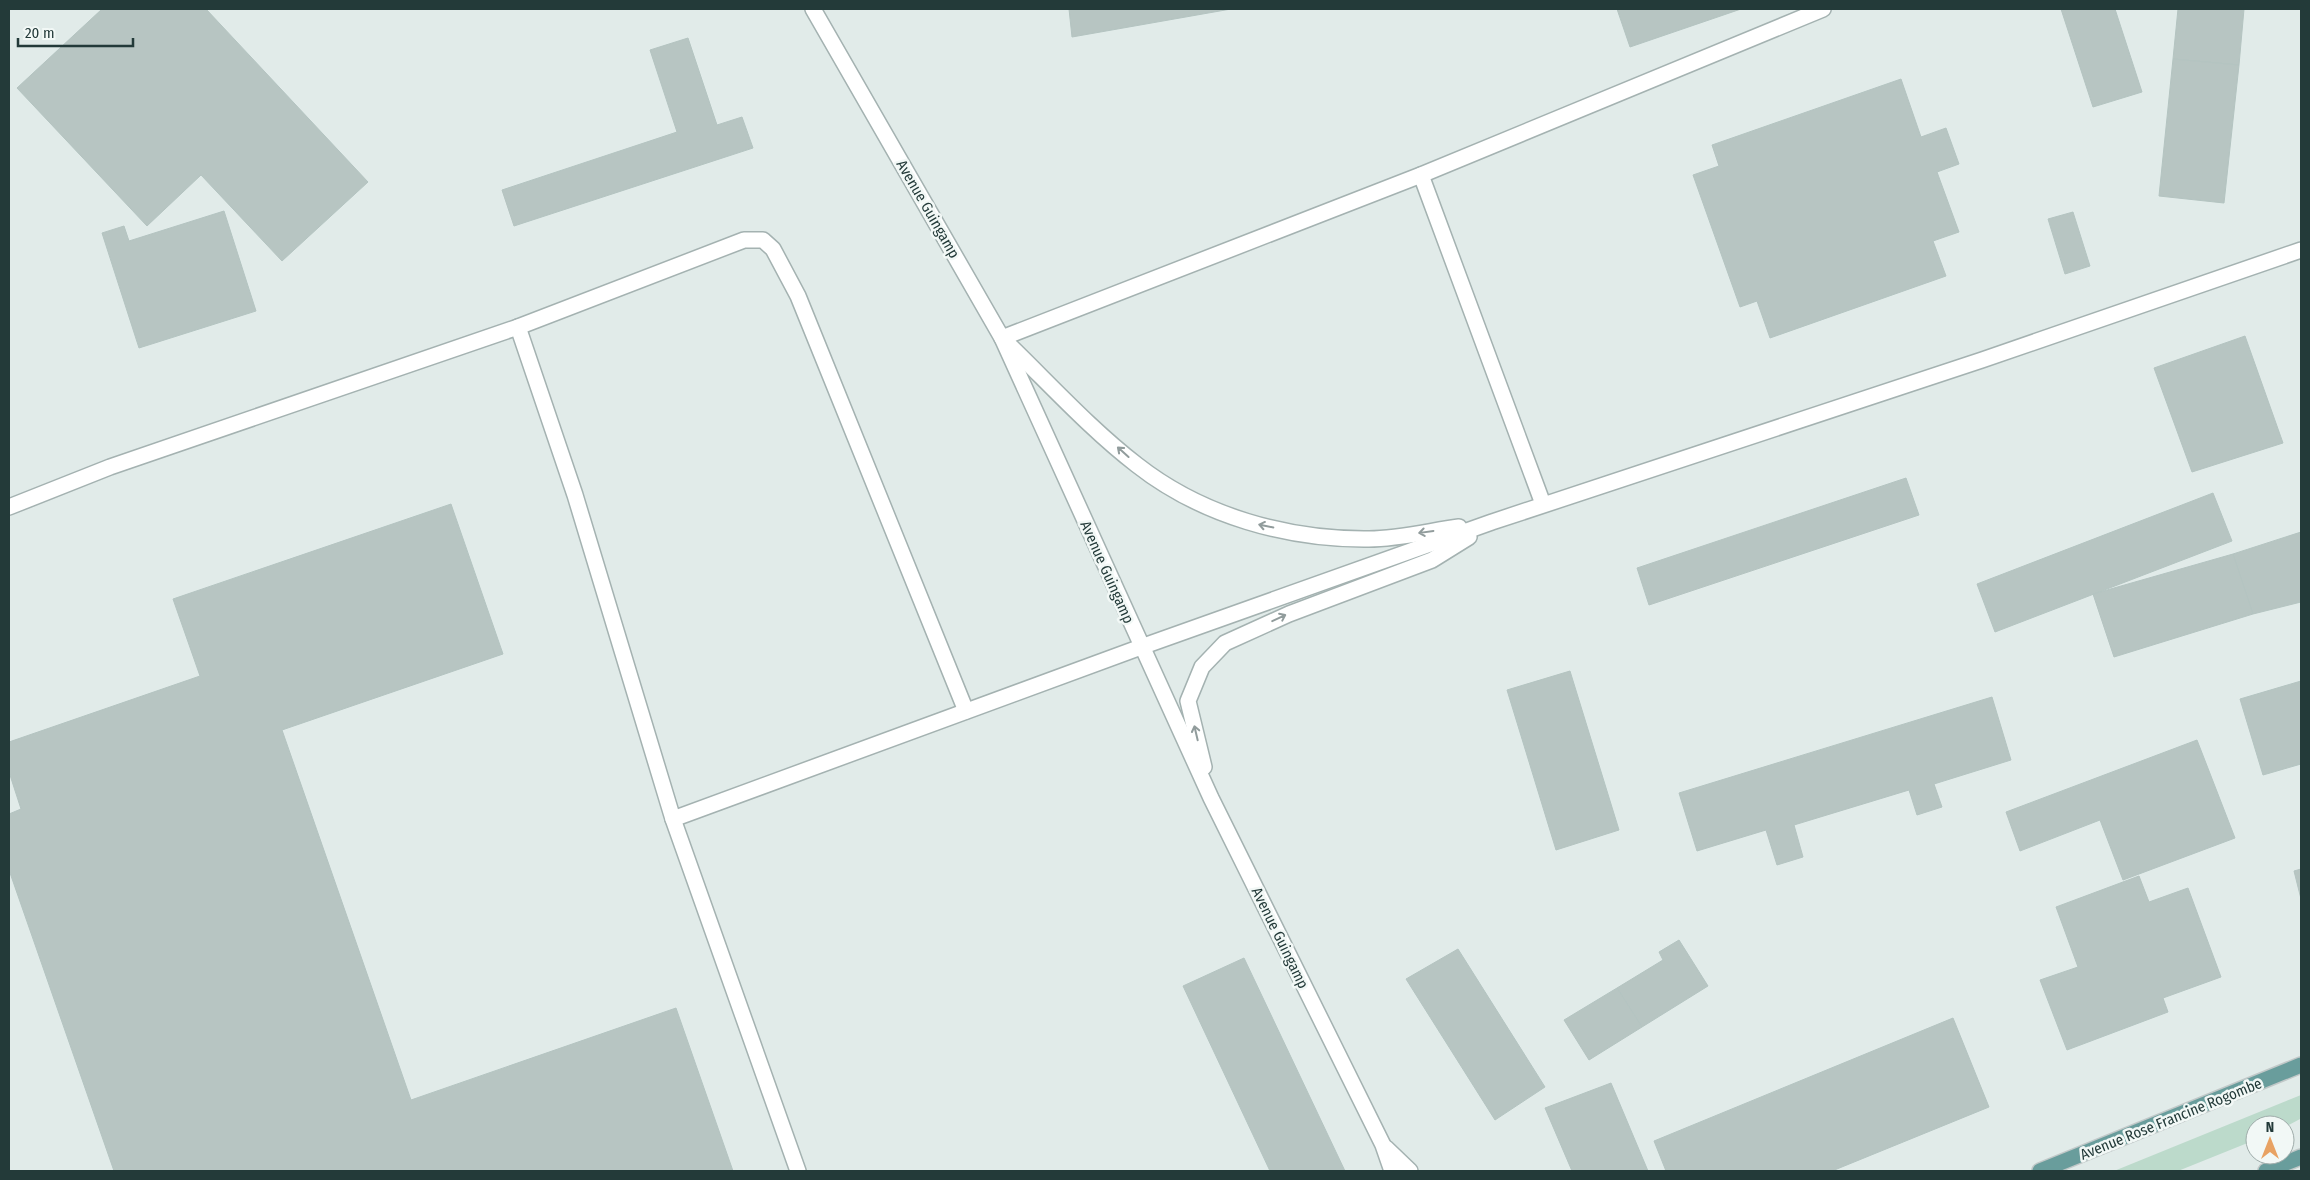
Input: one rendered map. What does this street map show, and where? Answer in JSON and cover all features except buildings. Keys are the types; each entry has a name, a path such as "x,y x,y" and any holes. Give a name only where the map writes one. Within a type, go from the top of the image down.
{"main road":[{"name":"Avenue Rose Francine Rogombe","path":"2040,1171 2301,1065"},
{"path":"2266,1171 2301,1157"}],"street":[{"name":"Avenue Guingamp","path":"813,9 1002,338 1211,798 1383,1145"},
{"path":"1492,522 1370,540 1306,535 1242,521 1186,495 1138,466 1002,338 1420,174 1823,9"},
{"path":"1420,174 1544,504"},
{"path":"9,507 110,467 518,327 744,240 764,240 773,249 798,296 966,711"},
{"path":"673,819 1141,647 1492,522 1982,360 2301,250"},
{"path":"518,327 575,495 673,819 798,1171"},
{"path":"1211,798 1188,701 1202,667 1225,643 1289,614 1432,560 1492,522"},
{"path":"1383,1145 1392,1171"},
{"path":"1383,1145 1410,1171"}],"green space":[{"path":"2301,1095 2300,1119 2295,1122 2295,1115 2252,1115"},
{"path":"2245,1118 2245,1144 2178,1171 2114,1171"}]}
